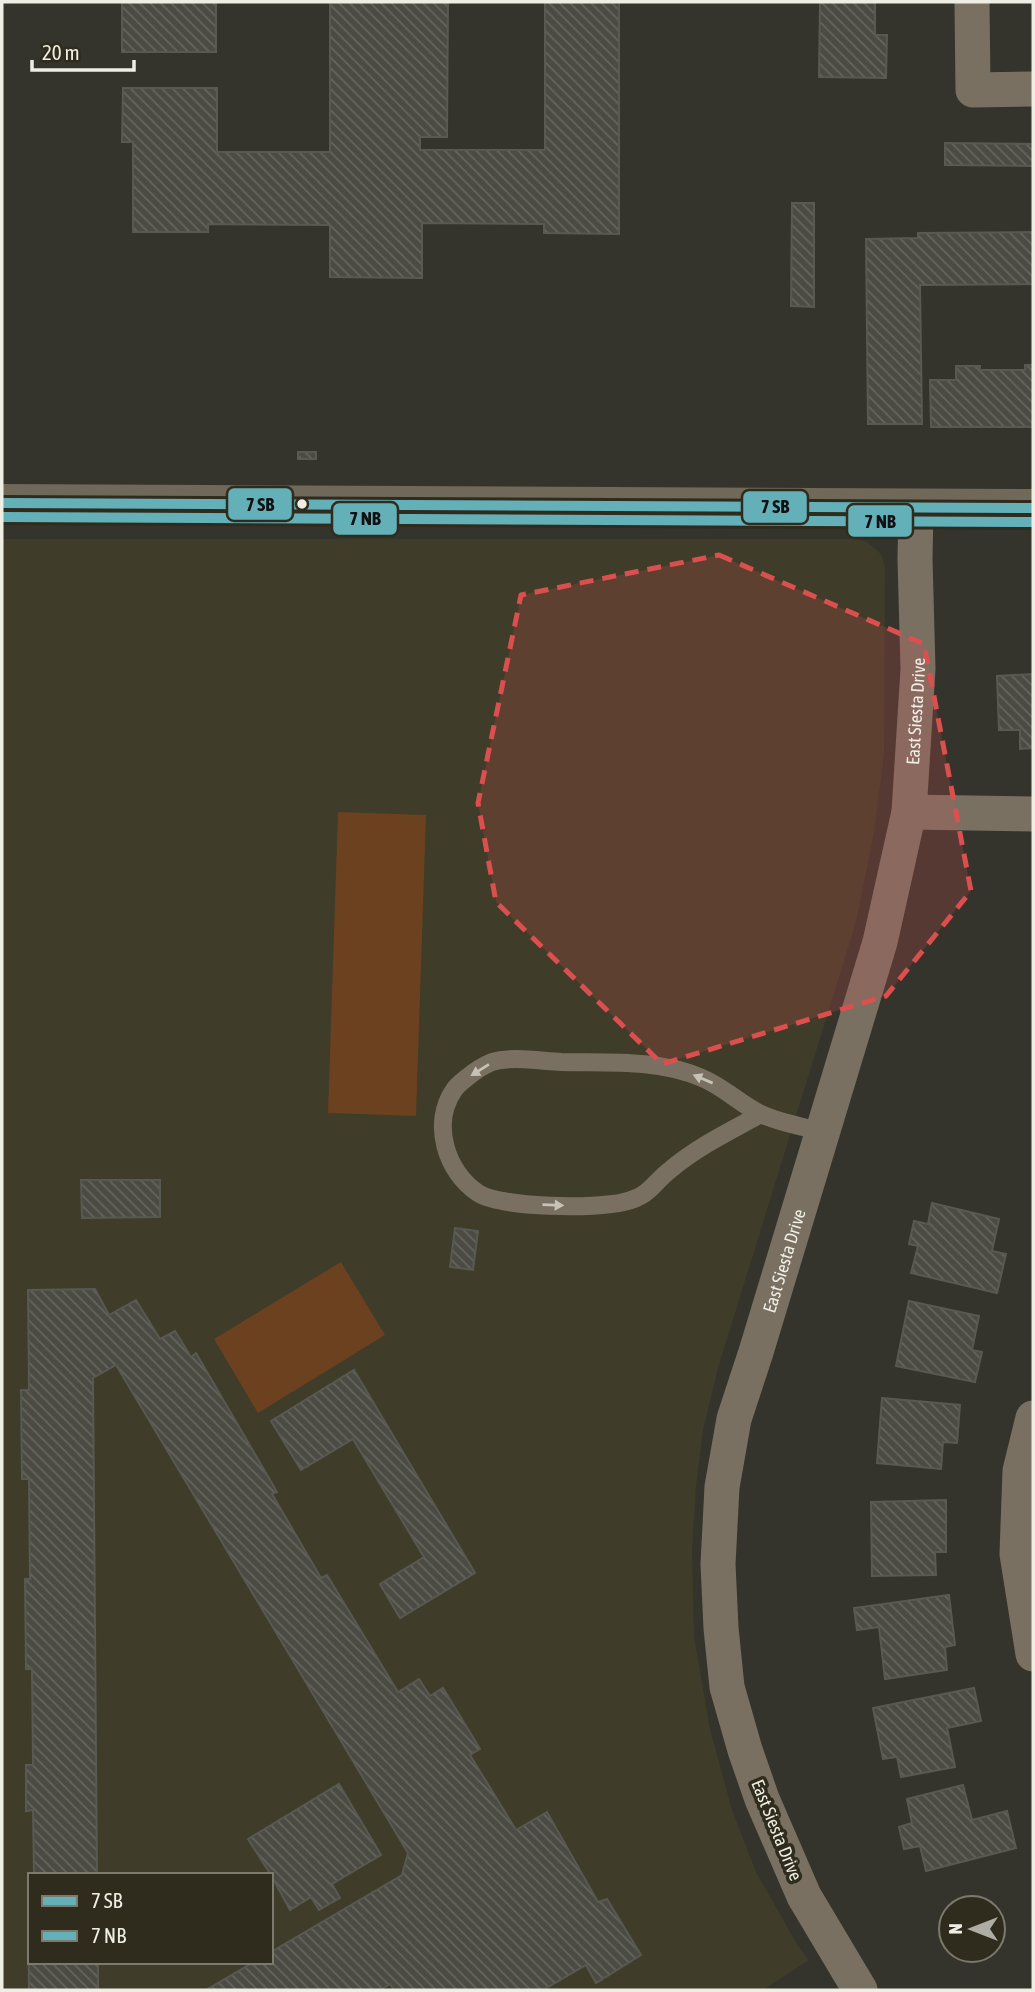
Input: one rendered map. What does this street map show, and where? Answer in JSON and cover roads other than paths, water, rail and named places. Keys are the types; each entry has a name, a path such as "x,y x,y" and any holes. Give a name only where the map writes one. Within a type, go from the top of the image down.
{"main road":[{"path":"2,503 1033,508"}],"street":[{"path":"972,2 973,90 1033,89"},
{"name":"East Siesta Drive","path":"860,1990 804,1896 762,1799 745,1750 727,1686 719,1563 722,1487 734,1419 880,942 909,812 918,669 916,508"},
{"path":"909,812 1033,814"},
{"path":"1033,1418 1020,1471 1017,1554 1033,1654"}],"lane":[{"path":"761,1114 669,1170 651,1191 626,1202 606,1206 503,1203 478,1194 458,1174 444,1146 442,1127 447,1104 454,1089 492,1062 513,1060 624,1063 663,1067 700,1077 729,1092 761,1114 822,1132"}]}
